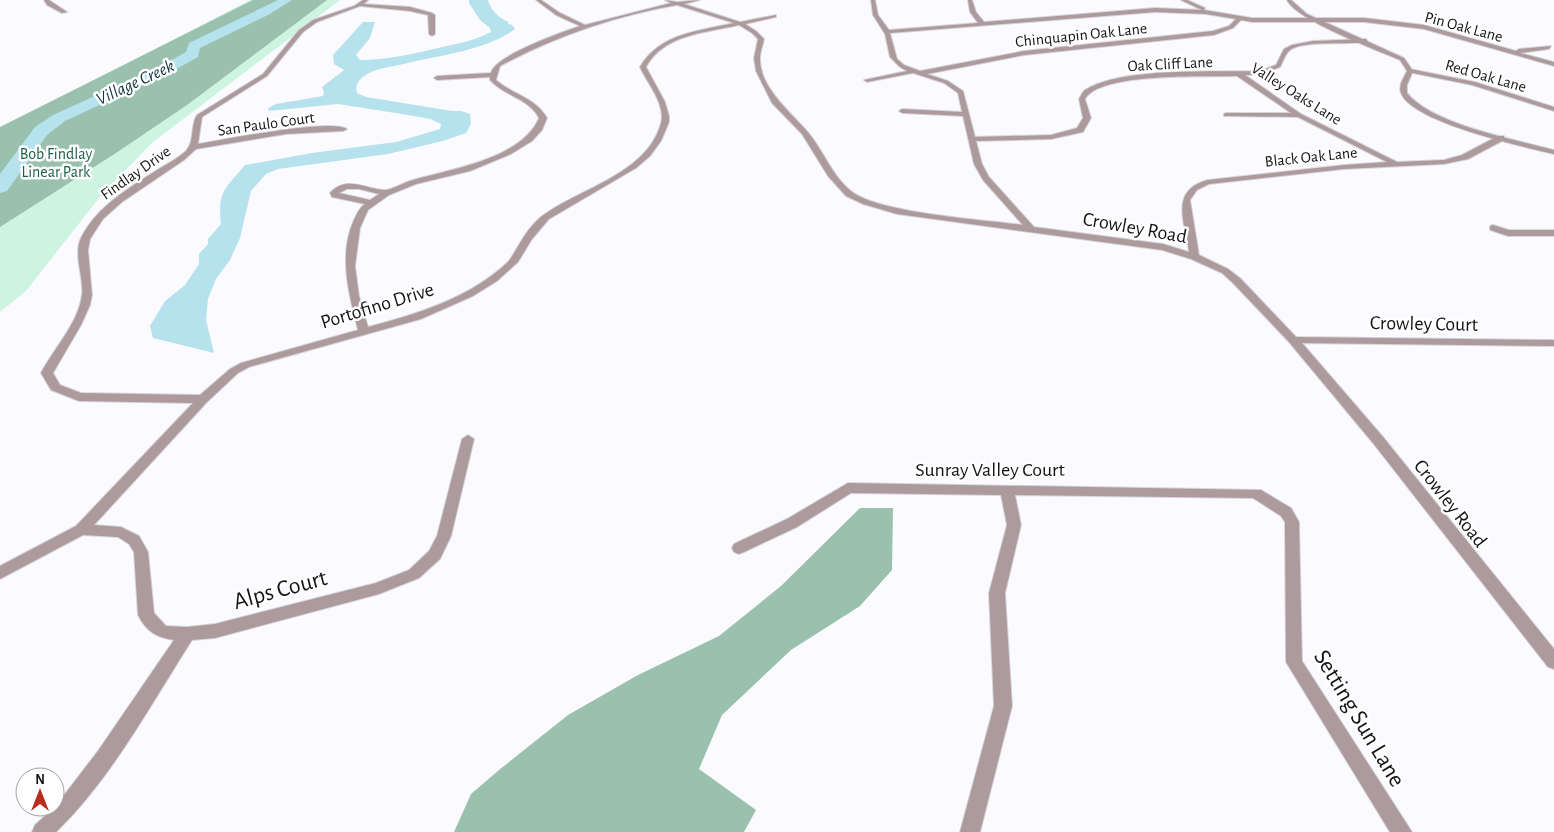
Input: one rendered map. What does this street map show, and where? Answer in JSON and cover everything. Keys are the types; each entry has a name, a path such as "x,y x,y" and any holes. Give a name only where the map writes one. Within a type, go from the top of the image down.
{"street":[{"path":"46,0 49,4 64,12"},
{"path":"538,0 558,14 583,26"},
{"path":"364,332 354,296 350,266 359,217 371,204 386,193 412,182 467,169 500,156 529,140 542,123 543,118 537,106 498,86 493,80 495,68 507,60 583,26 671,2 698,0"},
{"path":"874,0 873,12 887,32 890,51 895,60 956,88 963,97 974,152 986,178 1030,230"},
{"path":"970,0 973,12 982,24"},
{"path":"1182,0 1216,14"},
{"path":"1289,0 1299,11 1316,20 1366,41 1402,59 1410,71 1404,85 1404,92 1408,99 1417,106 1453,123 1554,152"},
{"path":"363,2 430,14 432,15 432,34"},
{"name":"Findlay Drive","path":"203,399 79,396 55,387 47,373 52,360 77,321 87,296 84,240 99,218 116,201 184,156 193,147 197,136 195,124 198,116 265,75 301,31 328,16 363,2"},
{"name":"Crowley Road","path":"671,2 738,23 758,34 761,39 757,58 759,71 775,103 805,133 830,174 849,194 866,202 897,211 1163,247 1194,257 1225,271 1236,280 1293,340 1378,440 1554,662"},
{"name":"Pin Oak Lane","path":"887,32 1155,10 1286,21 1364,20 1426,25 1554,64"},
{"name":"Portofino Drive","path":"0,573 81,530 203,399 245,365 417,317 441,308 489,281 515,259 525,240 548,216 631,168 657,142 666,120 662,102 643,67 648,56 663,44 675,38 774,16"},
{"name":"Chinquapin Oak Lane","path":"867,80 1024,53 1214,32 1231,26 1240,18"},
{"name":"Oak Cliff Lane","path":"972,139 1051,137 1080,130 1087,118 1082,99 1086,92 1104,84 1131,77 1239,74 1270,71 1278,66 1287,50 1302,45 1366,41"},
{"path":"1514,52 1549,47"},
{"name":"Red Oak Lane","path":"1410,71 1472,83 1554,109"},
{"name":"Valley Oaks Lane","path":"1239,74 1299,115 1394,163"},
{"path":"437,78 493,75"},
{"path":"902,111 966,114"},
{"path":"1226,115 1299,115"},
{"name":"San Paulo Court","path":"193,147 262,136 343,129"},
{"name":"Black Oak Lane","path":"1194,257 1186,200 1188,194 1198,186 1208,182 1344,167 1444,162 1465,157 1501,138"},
{"path":"371,204 334,195 334,193 338,189 351,186 386,193"},
{"path":"1494,228 1508,233 1554,233"},
{"name":"Crowley Court","path":"1293,340 1554,343"},
{"name":"Alps Court","path":"81,530 121,532 134,540 141,552 146,614 162,632 187,634 215,631 379,588 414,574 435,555 444,536 468,439"},
{"name":"Sunray Valley Court","path":"738,548 792,523 848,488 1256,493"},
{"path":"970,832 1003,706 997,593 1014,525 1007,489"},
{"name":"Setting Sun Lane","path":"1256,493 1286,512 1292,522 1294,662 1402,832"},
{"path":"42,832 54,821 96,769 144,701 187,634"}],"green space":[{"name":"Bob Findlay Linear Park","path":"250,0 340,0 153,142 103,193 26,291 0,312 0,129"},
{"name":"Bob Findlay Linear Park","path":"253,0 327,0 187,105 0,227 0,127"},
{"path":"860,508 893,508 892,570 860,606 791,650 722,715 699,769 756,810 744,832 454,832 471,794 499,770 568,715 638,675 719,636 781,586"}],"water":[{"path":"469,0 488,0 496,13 515,29 492,42 478,47 374,71 362,78 356,88 357,93 366,97 461,111 470,114 471,124 466,133 443,141 388,154 278,169 266,174 251,191 240,238 230,260 216,279 208,299 206,320 214,353 153,338 150,326 165,301 185,285 199,264 199,254 208,244 208,239 221,224 220,204 224,191 245,165 312,153 396,142 440,129 441,124 430,119 338,104 269,111 268,108 276,104 323,96 322,87 344,70 334,64 333,55 363,22 375,22 370,38 356,55 360,60 389,58 465,42 491,32 490,28 480,20"}],"waterway":[{"name":"Village Creek","path":"0,187 41,131 59,118 168,68 193,54 194,46 264,13 286,0"}]}
